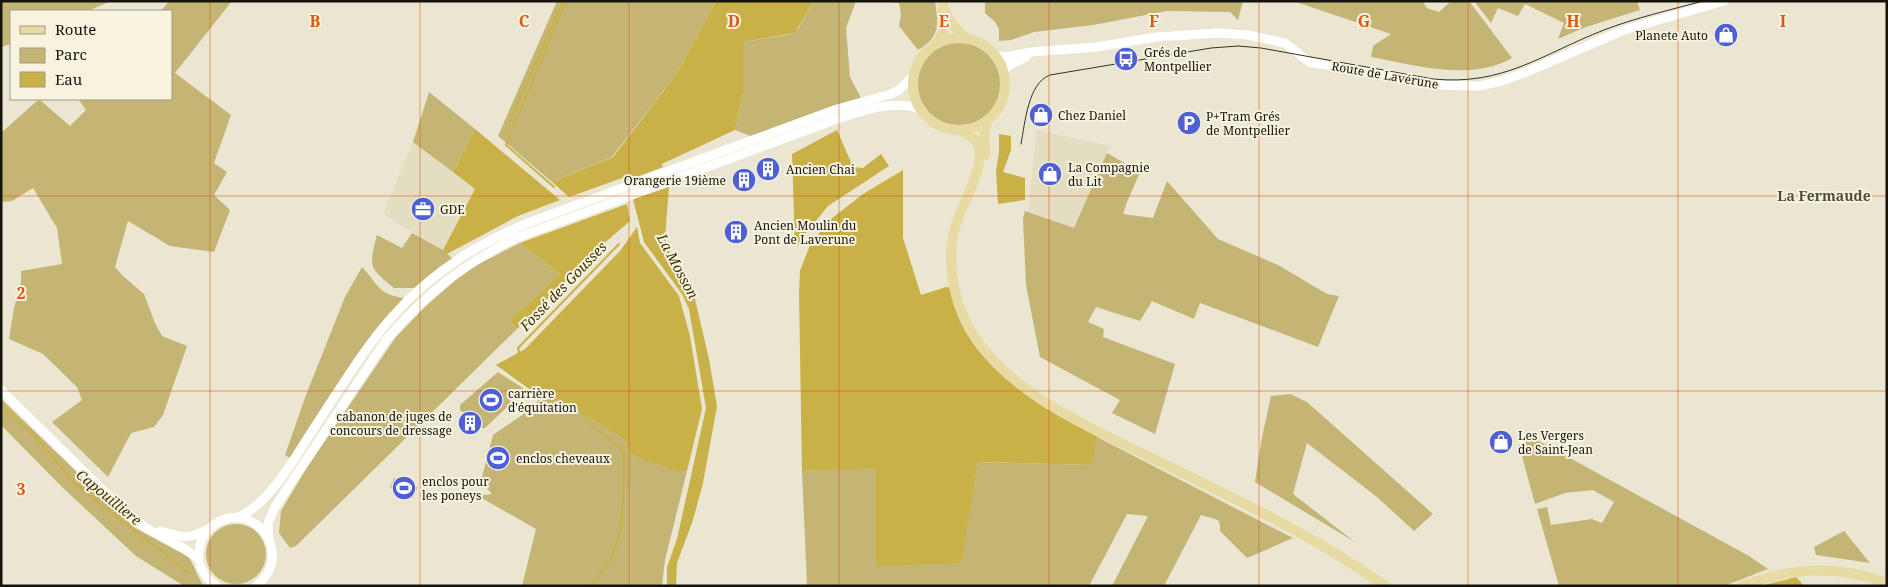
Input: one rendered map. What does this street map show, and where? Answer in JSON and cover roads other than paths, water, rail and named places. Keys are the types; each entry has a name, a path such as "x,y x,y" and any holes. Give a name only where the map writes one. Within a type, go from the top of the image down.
{"main road":[{"path":"942,1 944,12 951,24 967,39 982,45 994,55 1003,71 1005,88 998,109 987,121 970,129 961,130"},
{"path":"138,522 179,537 192,536 220,521 235,518 251,511 276,485 377,335 393,315 431,279 459,258 491,239 522,225 836,109 899,90 914,76 923,56 937,44 943,32 942,1"},
{"name":"Route de Lavérune","path":"994,55 1005,57 1096,47 1178,34 1218,33 1248,35 1285,44 1309,62 1441,85 1478,86 1498,82 1624,30 1724,1"},
{"path":"937,44 957,39 967,39"},
{"name":"Route de Lavérune","path":"1003,71 1022,58 1040,52"},
{"path":"914,76 915,94 922,110 927,116 939,125 961,130 970,135 979,145 979,159 974,180"},
{"path":"269,539 268,522 275,506 386,340 418,305 452,276 516,238 837,119 870,109 903,105 922,110"},
{"path":"987,121 984,135 985,158 961,209 953,232 951,267 962,313 976,340 1006,374 1040,399 1117,441 1301,533 1354,564 1385,586"},
{"path":"1,390 114,502 148,529 199,559"},
{"path":"235,518 252,521 265,532 269,539 273,552 271,565 266,576 256,586"},
{"path":"210,528 201,542 199,559 205,576 216,586"},
{"path":"1742,586 1774,575 1813,570 1839,571 1867,576 1887,583"}],"water":[{"path":"562,1 564,1 502,141 512,113"},
{"path":"738,1 751,1 714,46 664,119 658,132 656,147 663,167 626,181 623,174 624,164 636,137 668,94 685,65"},
{"path":"669,187 665,238 667,249 675,259 694,295 709,359 717,406 703,483 693,520 677,563 676,586 667,586 667,567 677,539 706,408 689,309 682,294 644,242 633,199"}],"waterway":[{"name":"Fossé des Gousses","path":"554,187 506,145 566,1"},
{"name":"La Mosson","path":"669,111 688,98 752,22 762,1"},
{"name":"Fossé des Gousses","path":"592,586 610,560 619,536 623,507 624,451 592,426 581,412 535,382 524,368 518,348 619,244"},
{"name":"Capouilliere","path":"1,406 34,435 73,482 190,574"}],"tram line":[{"path":"1021,144 1032,95 1043,79 1050,75 1211,48 1238,46 1261,48 1433,79 1458,80 1481,78 1522,66 1616,26 1703,1"}],"place":[{"name":"Planete Auto","path":"1726,35"},
{"name":"Grés de Montpellier","path":"1126,59"},
{"name":"Chez Daniel","path":"1041,115"},
{"name":"P+Tram Grés de Montpellier","path":"1189,123"},
{"name":"Ancien Chai","path":"768,169"},
{"name":"La Compagnie du Lit","path":"1050,174"},
{"name":"Orangerie 19ième","path":"744,180"},
{"name":"GDE","path":"423,209"},
{"name":"Ancien Moulin du Pont de Laverune","path":"736,232"},
{"name":"carrière d'équitation","path":"491,400"},
{"name":"cabanon de juges de concours de dressage","path":"470,423"},
{"name":"Les Vergers de Saint-Jean","path":"1501,442"},
{"name":"enclos cheveaux","path":"498,458"},
{"name":"enclos pour les poneys","path":"404,488"}],"district":[{"name":"La Fermaude","path":"1824,195"}]}
